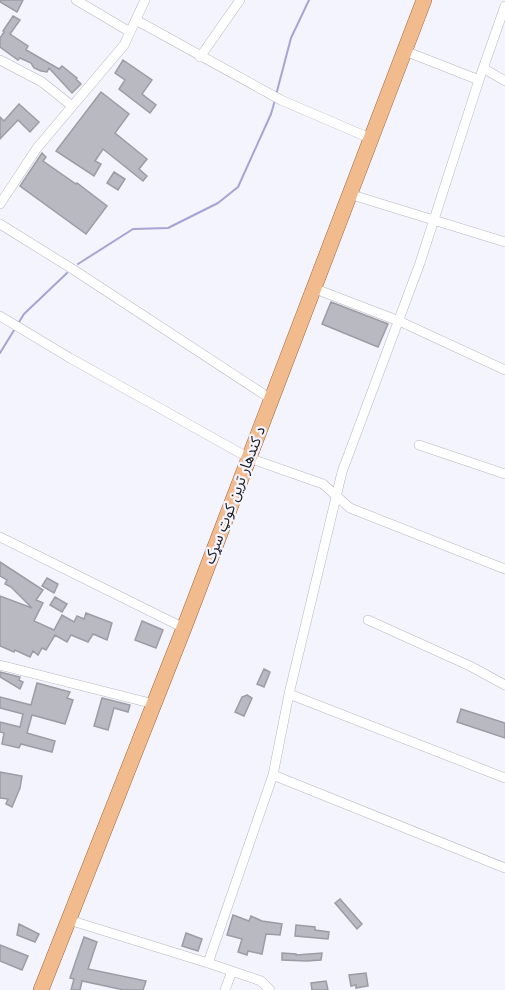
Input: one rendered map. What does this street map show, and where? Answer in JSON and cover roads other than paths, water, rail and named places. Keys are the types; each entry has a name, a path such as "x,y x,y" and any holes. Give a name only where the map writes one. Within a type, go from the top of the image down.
{"main road":[{"name":"د کندهار ترين کوټ سړک","path":"41,990 184,628 424,0"}],"street":[{"path":"76,0 130,32"},
{"path":"0,204 37,148 124,45 145,0"},
{"path":"200,57 240,0"},
{"path":"208,963 273,775 289,694 335,494 399,321 505,6"},
{"path":"136,20 281,100 372,139"},
{"path":"405,51 479,80"},
{"path":"0,60 42,82 72,106"},
{"path":"483,68 505,81"},
{"path":"349,194 505,242"},
{"path":"0,224 271,399"},
{"path":"313,288 399,321 505,370"},
{"path":"0,316 70,358 249,458 323,484 350,508 505,569"},
{"path":"419,445 505,474"},
{"path":"0,537 184,628"},
{"path":"368,620 470,666 505,685"},
{"path":"0,665 154,704"},
{"path":"289,694 505,778"},
{"path":"273,775 505,868"},
{"path":"69,920 261,981 270,990"},
{"path":"225,990 232,971"}],"waterway":[{"path":"276,95 291,38 309,0"},
{"path":"78,264 133,229 168,228 218,203 238,187 275,100"},
{"path":"19,322 24,314 67,273"},
{"path":"0,353 16,327"}]}
